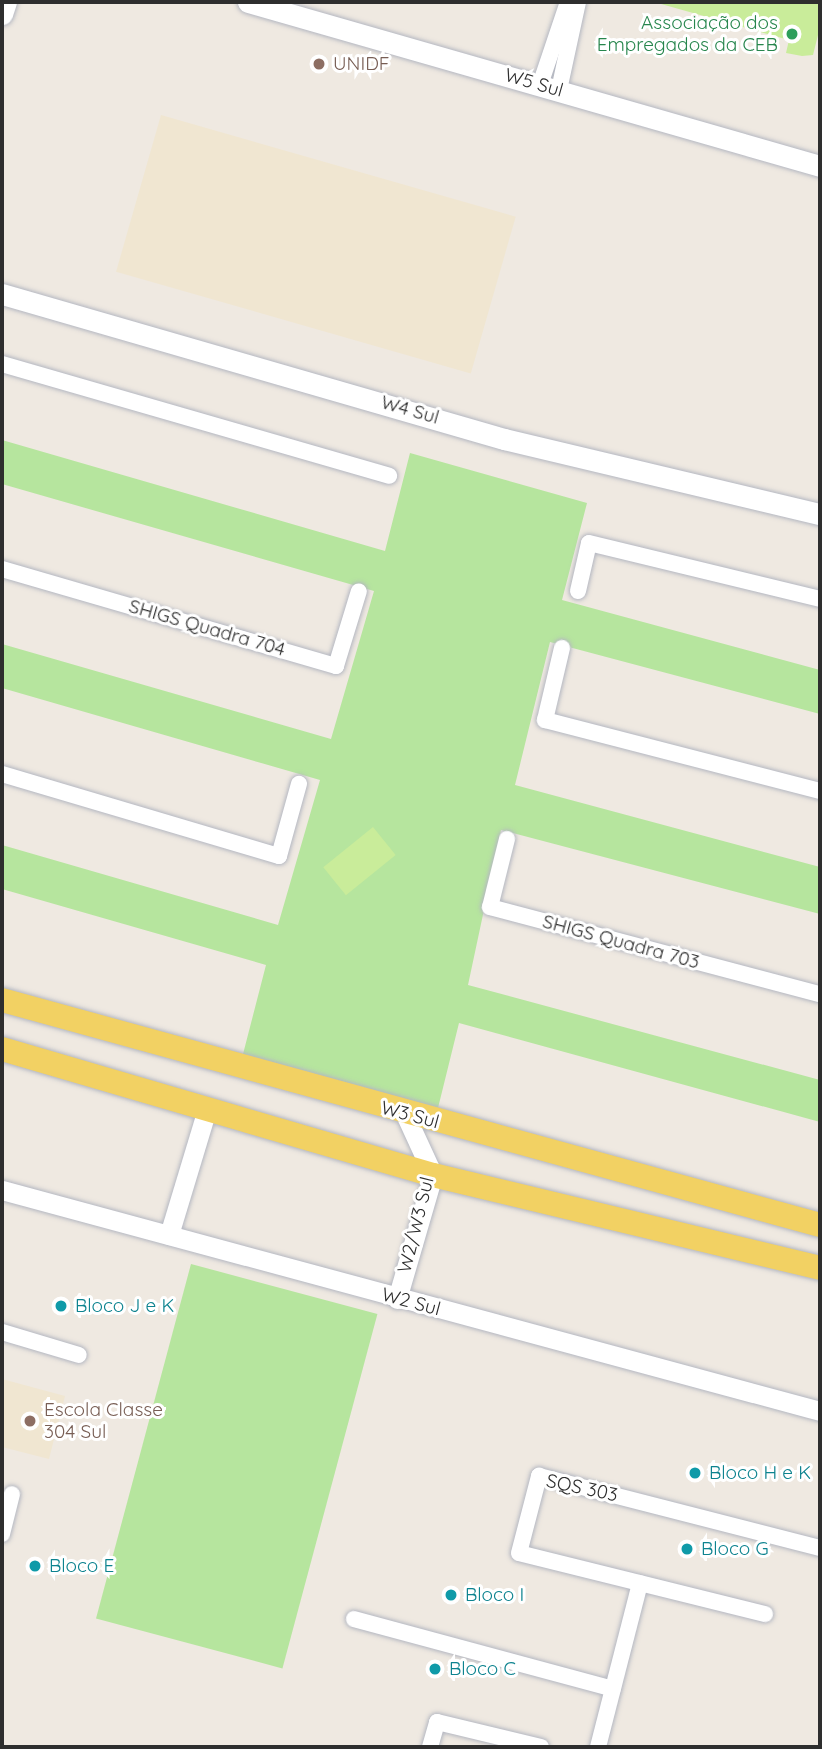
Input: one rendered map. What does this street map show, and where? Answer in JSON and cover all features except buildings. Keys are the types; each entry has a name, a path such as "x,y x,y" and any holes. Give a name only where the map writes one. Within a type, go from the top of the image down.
{"main road":[{"path":"2,12 6,2"},
{"name":"W5 Sul","path":"248,2 820,166"},
{"name":"W4 Sul","path":"2,294 504,439 820,514"},
{"name":"W3 Sul","path":"2,1000 405,1114 817,1224"},
{"path":"2,1049 433,1175 820,1268"},
{"path":"786,1260 790,1236 817,1224"}],"street":[{"path":"550,87 568,2"},
{"path":"550,87 578,2"},
{"path":"2,364 389,476"},
{"path":"578,591 589,543 820,599"},
{"name":"SHIGS Quadra 704","path":"2,569 336,666 359,591"},
{"path":"562,648 545,720 820,791"},
{"path":"2,774 279,856 299,784"},
{"name":"SHIGS Quadra 703","path":"507,839 490,907 820,994"},
{"path":"169,1235 207,1109"},
{"name":"W2/W3 Sul","path":"397,1299 433,1175 405,1114"},
{"name":"W2 Sul","path":"2,1190 397,1299 820,1411"},
{"path":"2,1332 79,1355"},
{"name":"SQS 303","path":"765,1614 519,1553 539,1476 820,1548"},
{"path":"2,1534 12,1494"},
{"path":"598,1747 640,1583"},
{"path":"354,1619 613,1689"},
{"path":"430,1747 437,1722 541,1747"}],"shaded area":[{"path":"161,115 516,217 471,373 116,272"},
{"name":"Escola Classe 304 Sul","path":"2,1379 65,1396 49,1459 2,1447"}],"green space":[{"name":"Associação dos Empregados da CEB","path":"654,2 820,2 820,27 813,55 802,56 786,53 789,40"},
{"path":"2,440 385,551 410,453 587,503 562,600 820,670 820,714 550,642 515,785 820,867 820,914 501,830 468,985 820,1080 820,1122 459,1023 438,1108 242,1058 266,965 2,889 2,845 278,925 320,780 2,688 2,644 331,739 374,591 2,484"},
{"path":"373,827 396,855 346,895 323,867"},
{"path":"191,1264 377,1314 282,1668 96,1618"}],"place":[{"name":"Associação dos Empregados da CEB","path":"792,34"},
{"name":"UNIDF","path":"319,64"},
{"name":"Bloco J e K","path":"61,1306"},
{"name":"Escola Classe 304 Sul","path":"30,1421"},
{"name":"Bloco H e K","path":"695,1473"},
{"name":"Bloco G","path":"687,1549"},
{"name":"Bloco E","path":"35,1566"},
{"name":"Bloco I","path":"451,1595"},
{"name":"Bloco C","path":"435,1669"}]}
